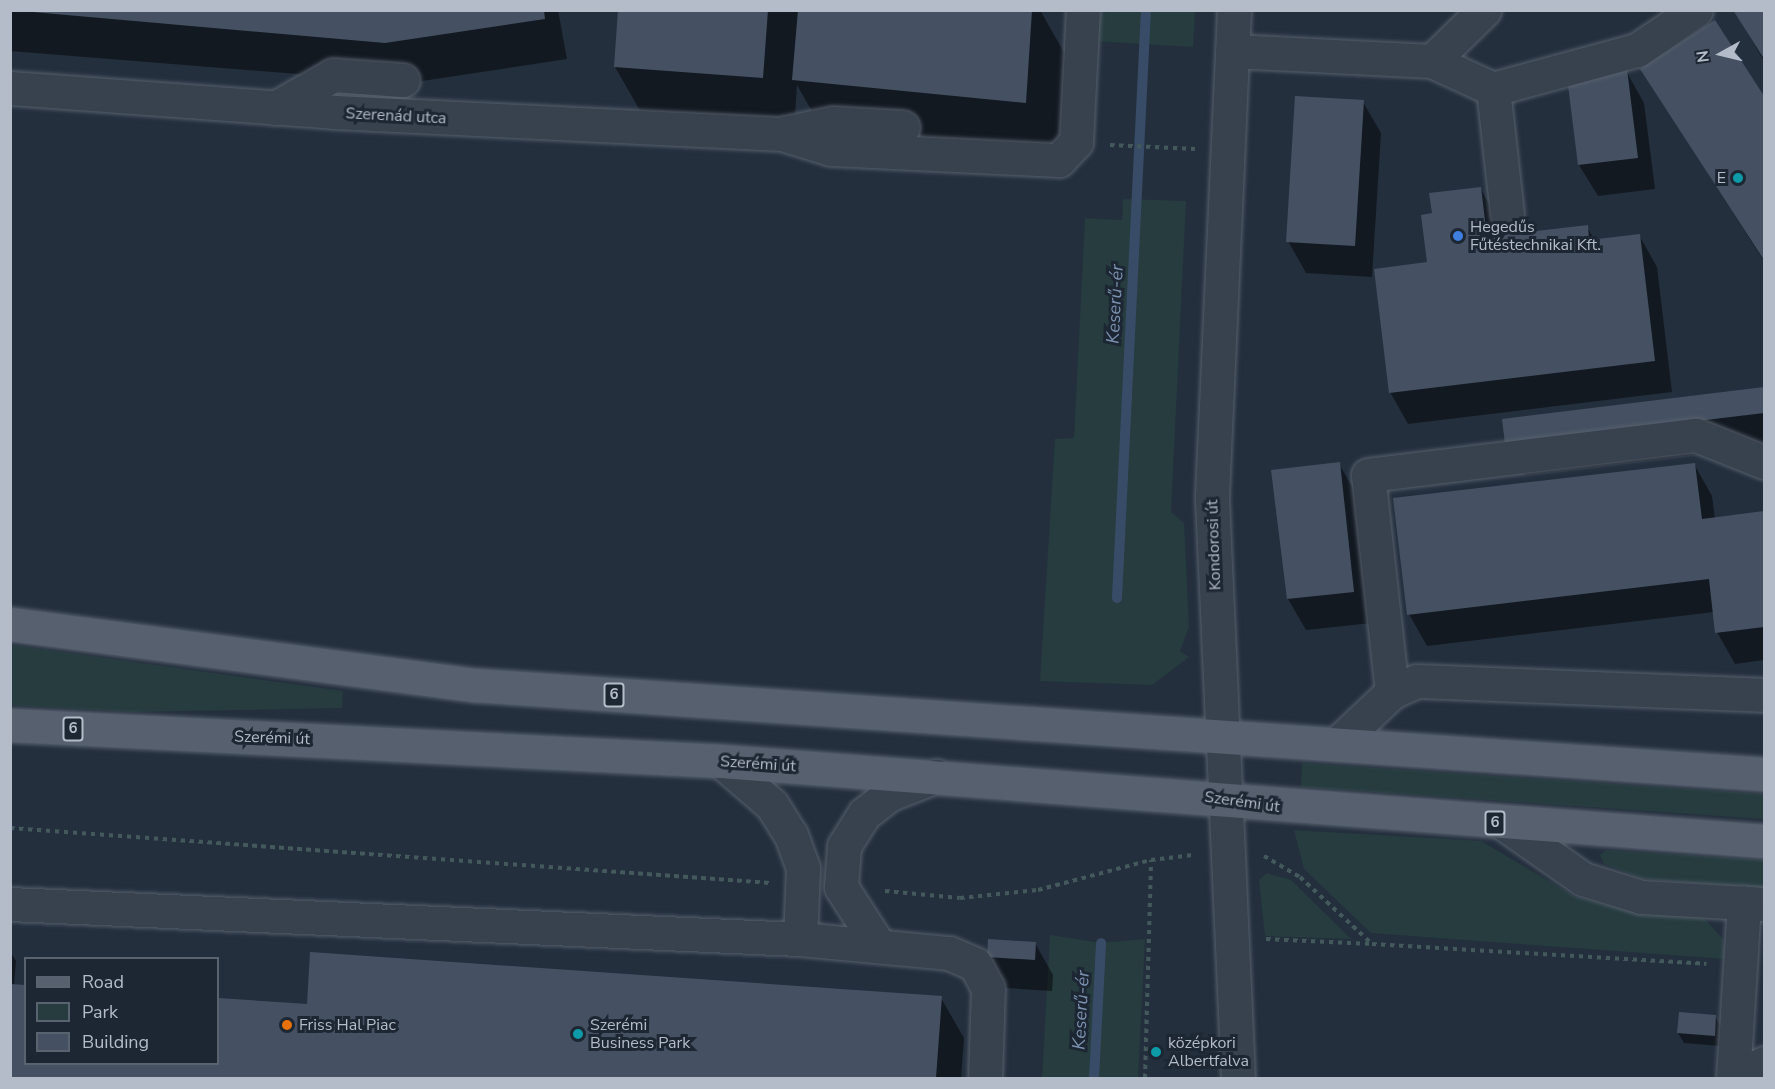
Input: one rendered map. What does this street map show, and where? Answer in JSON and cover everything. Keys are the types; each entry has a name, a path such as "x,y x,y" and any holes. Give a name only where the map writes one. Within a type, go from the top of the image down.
{"main road":[{"name":"6","path":"10,624 475,685 1764,774"},
{"name":"Szerémi út","path":"10,725 721,761 936,776 1503,823 1764,841"}],"street":[{"path":"782,134 831,149 978,160 1059,160 1076,142 1083,10"},
{"name":"Kondorosi út","path":"1234,10 1212,498 1238,1078"},
{"path":"1432,61 1484,10"},
{"path":"1233,51 1432,61 1492,90 1637,50 1696,10"},
{"path":"275,108 333,75 403,80"},
{"name":"Szerenád utca","path":"10,88 275,108 782,134"},
{"path":"1492,90 1507,214"},
{"path":"782,134 832,123 903,127"},
{"path":"1392,692 1368,475 1696,435 1764,462"},
{"path":"1337,744 1392,692 1417,681 1443,679 1764,695"},
{"path":"721,761 772,805 791,835 803,885 800,939"},
{"path":"879,946 842,887 844,846 864,814 888,795 936,776"},
{"path":"1503,823 1583,879 1641,897 1754,903 1741,966 1734,1078"},
{"path":"10,904 800,939 949,952 975,964 990,1001 985,1078"},
{"path":"1734,1078 1764,1063"}],"path":[{"path":"1076,142 1187,149"},
{"path":"10,828 803,885"},
{"path":"842,887 960,898 1038,890 1151,860 1199,854"},
{"path":"1257,854 1300,877 1372,944"},
{"path":"1145,1078 1151,860"},
{"path":"1256,938 1741,966"}],"green space":[{"path":"1094,11 1195,11 1193,47 1093,41"},
{"path":"1123,199 1186,201 1171,512 1184,523 1189,627 1180,651 1189,657 1152,685 1040,681 1055,439 1074,438 1085,218 1122,220"},
{"path":"11,645 343,691 342,708 132,712 11,705"},
{"path":"1302,763 1764,794 1764,819 1301,787"},
{"path":"1294,830 1481,841 1576,897 1614,907 1701,915 1723,939 1725,959 1371,933 1304,869"},
{"path":"1606,850 1764,860 1764,888 1644,879 1604,864 1600,855"},
{"path":"1267,873 1291,880 1351,939 1265,936 1259,880"},
{"path":"1050,935 1101,943 1145,939 1138,1078 1042,1078"}],"building":[{"path":"10,10 544,10 545,19 385,43"},
{"path":"618,10 768,10 763,78 614,67"},
{"path":"798,10 1032,10 1026,103 792,80"},
{"path":"1733,10 1764,10 1764,59"},
{"name":"E","path":"1715,20 1764,96 1764,260 1640,69"},
{"path":"1627,69 1638,158 1578,165 1567,77"},
{"path":"1295,96 1364,100 1355,246 1286,242"},
{"path":"1481,187 1487,237 1588,225 1589,240 1640,234 1655,361 1389,393 1374,269 1427,262 1421,215 1432,213 1429,193"},
{"path":"1764,387 1764,413 1505,444 1502,419"},
{"path":"1340,462 1354,592 1287,599 1271,470"},
{"path":"1695,463 1702,519 1764,511 1764,627 1715,633 1709,579 1407,615 1393,498"},
{"path":"988,939 1036,942 1035,960 987,957"},
{"name":"Szerémi Business Park","path":"310,952 942,996 936,1078 10,1078 10,984 24,985 24,1065 219,1065 219,998 307,1004"},
{"path":"1679,1012 1716,1015 1715,1036 1677,1033"}],"waterway":[{"name":"Keserű-ér","path":"1117,598 1146,10"},
{"name":"Keserű-ér","path":"1094,1078 1101,943"}],"place":[{"name":"E","path":"1738,178"},
{"name":"Hegedűs Fűtéstechnikai Kft.","path":"1458,236"},
{"name":"Friss Hal Piac","path":"287,1025"},
{"name":"Szerémi Business Park","path":"578,1034"},
{"name":"középkori Albertfalva","path":"1156,1052"}]}
